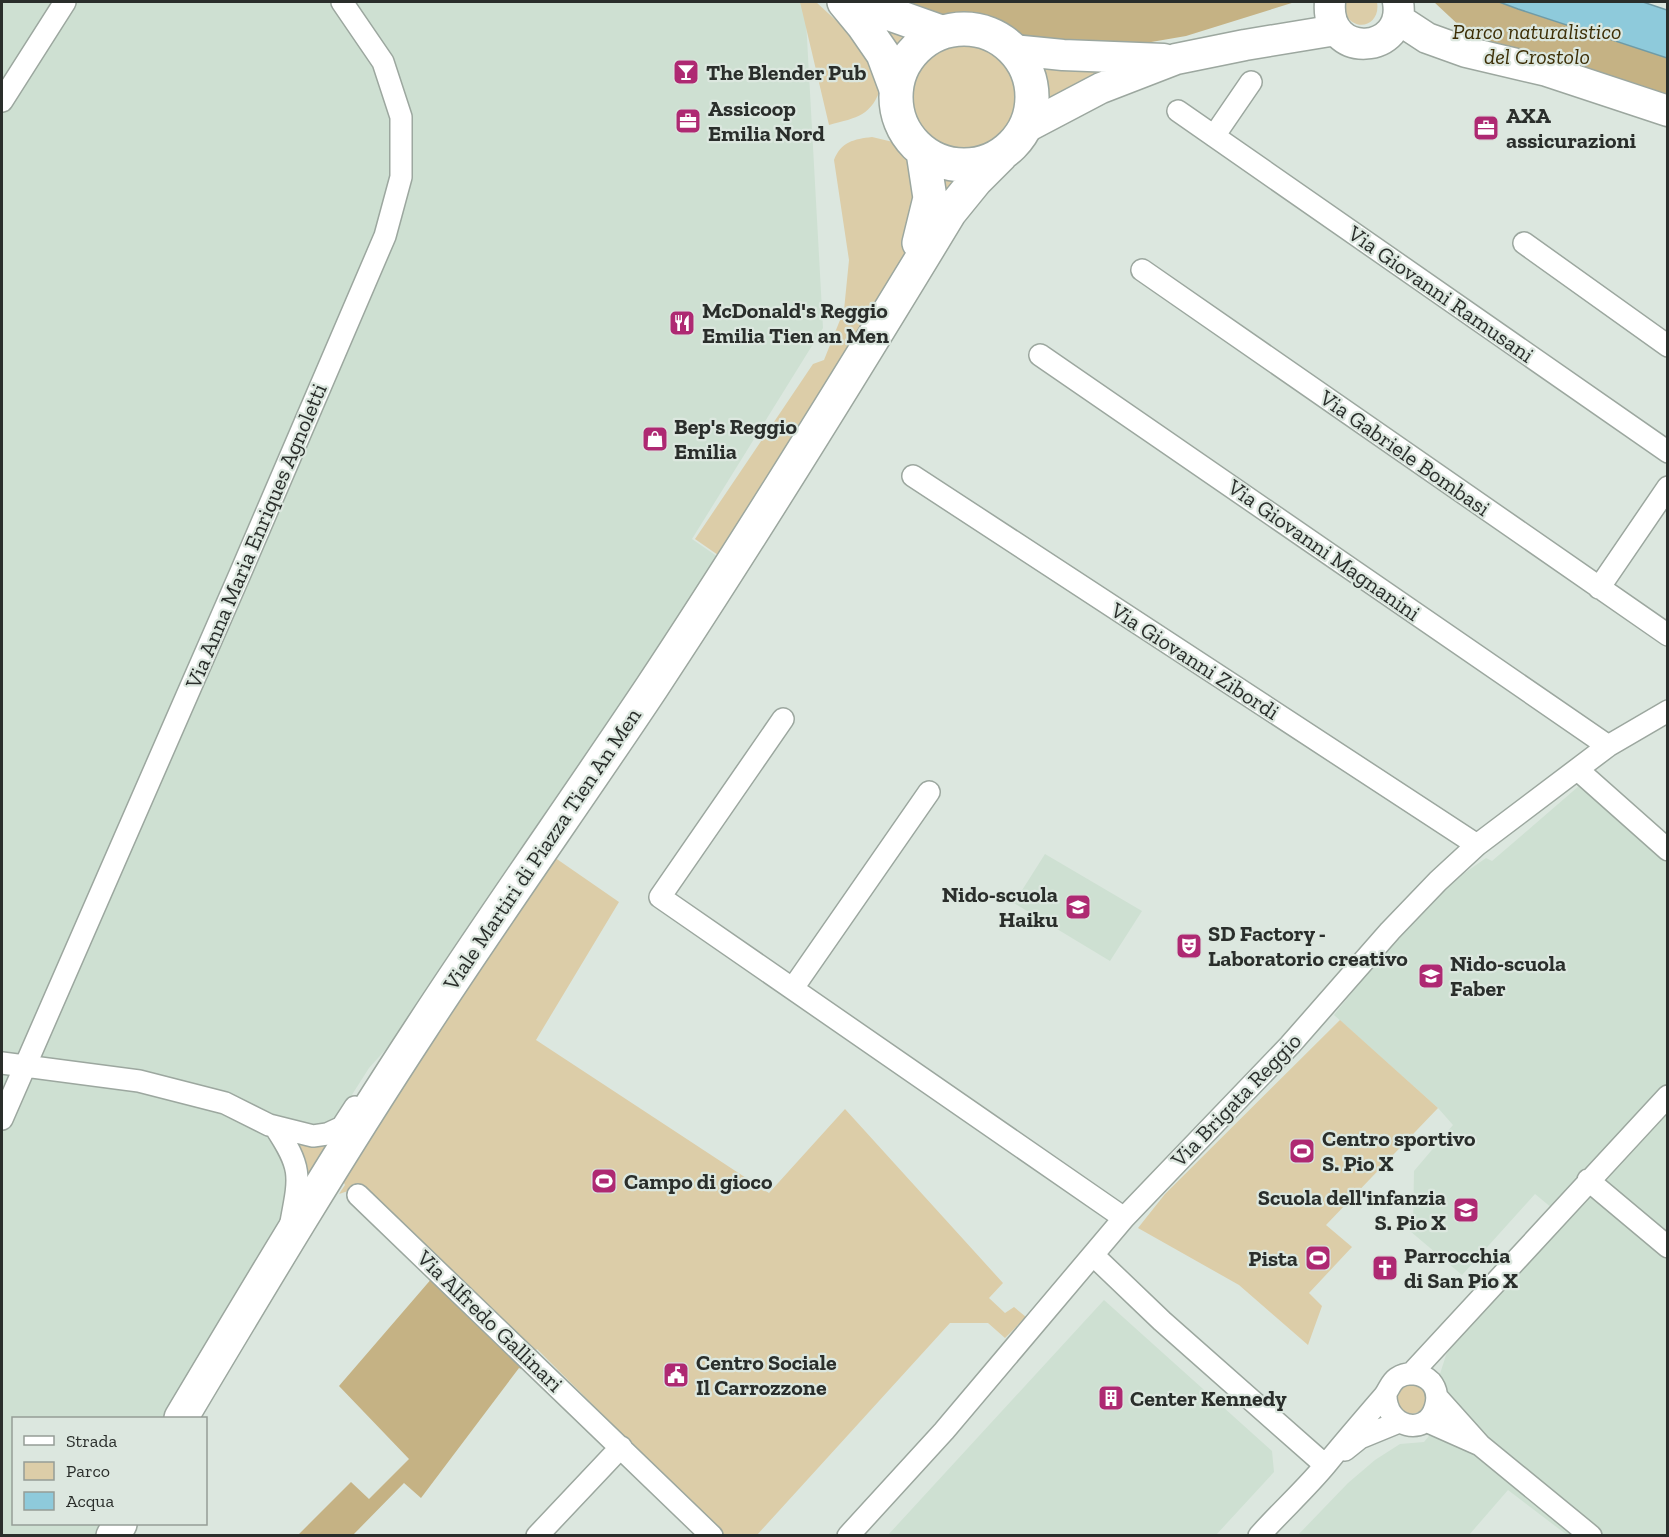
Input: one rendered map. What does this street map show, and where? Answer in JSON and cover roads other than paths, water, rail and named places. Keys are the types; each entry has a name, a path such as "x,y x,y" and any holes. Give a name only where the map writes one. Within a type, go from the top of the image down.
{"main road":[{"name":"Viale Martiri di Piazza Tien An Men","path":"844,2 883,54 896,89 897,110 902,125 910,139 923,152 941,161 962,165 982,163 1001,155"},
{"name":"Viale Martiri di Piazza Tien An Men","path":"861,2 941,32"},
{"path":"1025,128 1101,88 1176,59 1245,45 1332,11 1344,38 1353,43 1375,42 1400,11"},
{"path":"1400,11 1413,46 1466,52 1547,71 1668,111"},
{"path":"1400,11 1431,28 1466,52"},
{"name":"Viale Martiri di Piazza Tien An Men","path":"182,1417 288,1240 422,1026 545,848 691,628 950,212 976,180 1015,143 1025,128 1032,108 1032,87 1026,67 1014,50 999,38 980,30 961,28 941,32 925,41 911,54 902,70 896,89"},
{"path":"1014,50 1063,55 1176,59"},
{"name":"Viale Martiri di Piazza Tien An Men","path":"907,282 930,198 923,152"}],"street":[{"path":"2,101 65,2"},
{"name":"Via Anna Maria Enriques Agnoletti","path":"2,1119 386,236 402,177 401,117 383,62 342,2"},
{"path":"1214,136 1251,82"},
{"name":"Via Giovanni Ramusani","path":"1178,111 1668,452"},
{"path":"1524,243 1668,346"},
{"name":"Via Gabriele Bombasi","path":"1142,270 1668,635"},
{"name":"Via Giovanni Magnanini","path":"1040,355 1608,746"},
{"name":"Via Giovanni Zibordi","path":"913,476 1477,845"},
{"path":"1599,588 1668,487"},
{"name":"Via Brigata Reggio","path":"848,1536 944,1431 1124,1218 1290,1046 1437,881 1477,845 1608,746 1668,711"},
{"path":"783,719 660,897 1124,1218"},
{"path":"1578,770 1668,850"},
{"path":"793,988 929,792"},
{"path":"2,1063 139,1081 225,1103 275,1127 313,1136 327,1134 342,1127 379,1071 422,1026"},
{"path":"1325,1465 1360,1438 1399,1422 1413,1425 1426,1421 1432,1414 1425,1384 1453,1327 1668,1096"},
{"path":"275,1127 289,1148 297,1166 297,1184 288,1240"},
{"path":"1588,1180 1668,1247"},
{"name":"Via Alfredo Gallinari","path":"358,1195 712,1536"},
{"path":"1093,1255 1162,1321 1325,1465"},
{"path":"1259,1536 1325,1465 1386,1394 1395,1380 1425,1384 1480,1445 1591,1536"},
{"path":"1386,1394 1388,1410 1399,1422"},
{"path":"1426,1421 1480,1445"},
{"path":"537,1536 621,1447"}],"water":[{"path":"1499,2 1643,2 1667,10 1667,58 1518,9"}],"place":[{"name":"The Blender Pub","path":"686,72"},
{"name":"Assicoop Emilia Nord","path":"688,121"},
{"name":"AXA assicurazioni","path":"1486,128"},
{"name":"McDonald's Reggio Emilia Tien an Men","path":"682,323"},
{"name":"Bep's Reggio Emilia","path":"655,439"},
{"name":"Nido-scuola Haiku","path":"1078,907"},
{"name":"SD Factory - Laboratorio creativo","path":"1189,946"},
{"name":"Nido-scuola Faber","path":"1431,976"},
{"name":"Centro sportivo S. Pio X","path":"1302,1151"},
{"name":"Campo di gioco","path":"604,1181"},
{"name":"Scuola dell'infanzia S. Pio X","path":"1466,1210"},
{"name":"Pista","path":"1318,1258"},
{"name":"Parrocchia di San Pio X","path":"1385,1268"},
{"name":"Centro Sociale Il Carrozzone","path":"676,1375"},
{"name":"Center Kennedy","path":"1111,1398"}],"park label":[{"name":"Parco naturalistico del Crostolo","path":"1537,44"}]}
